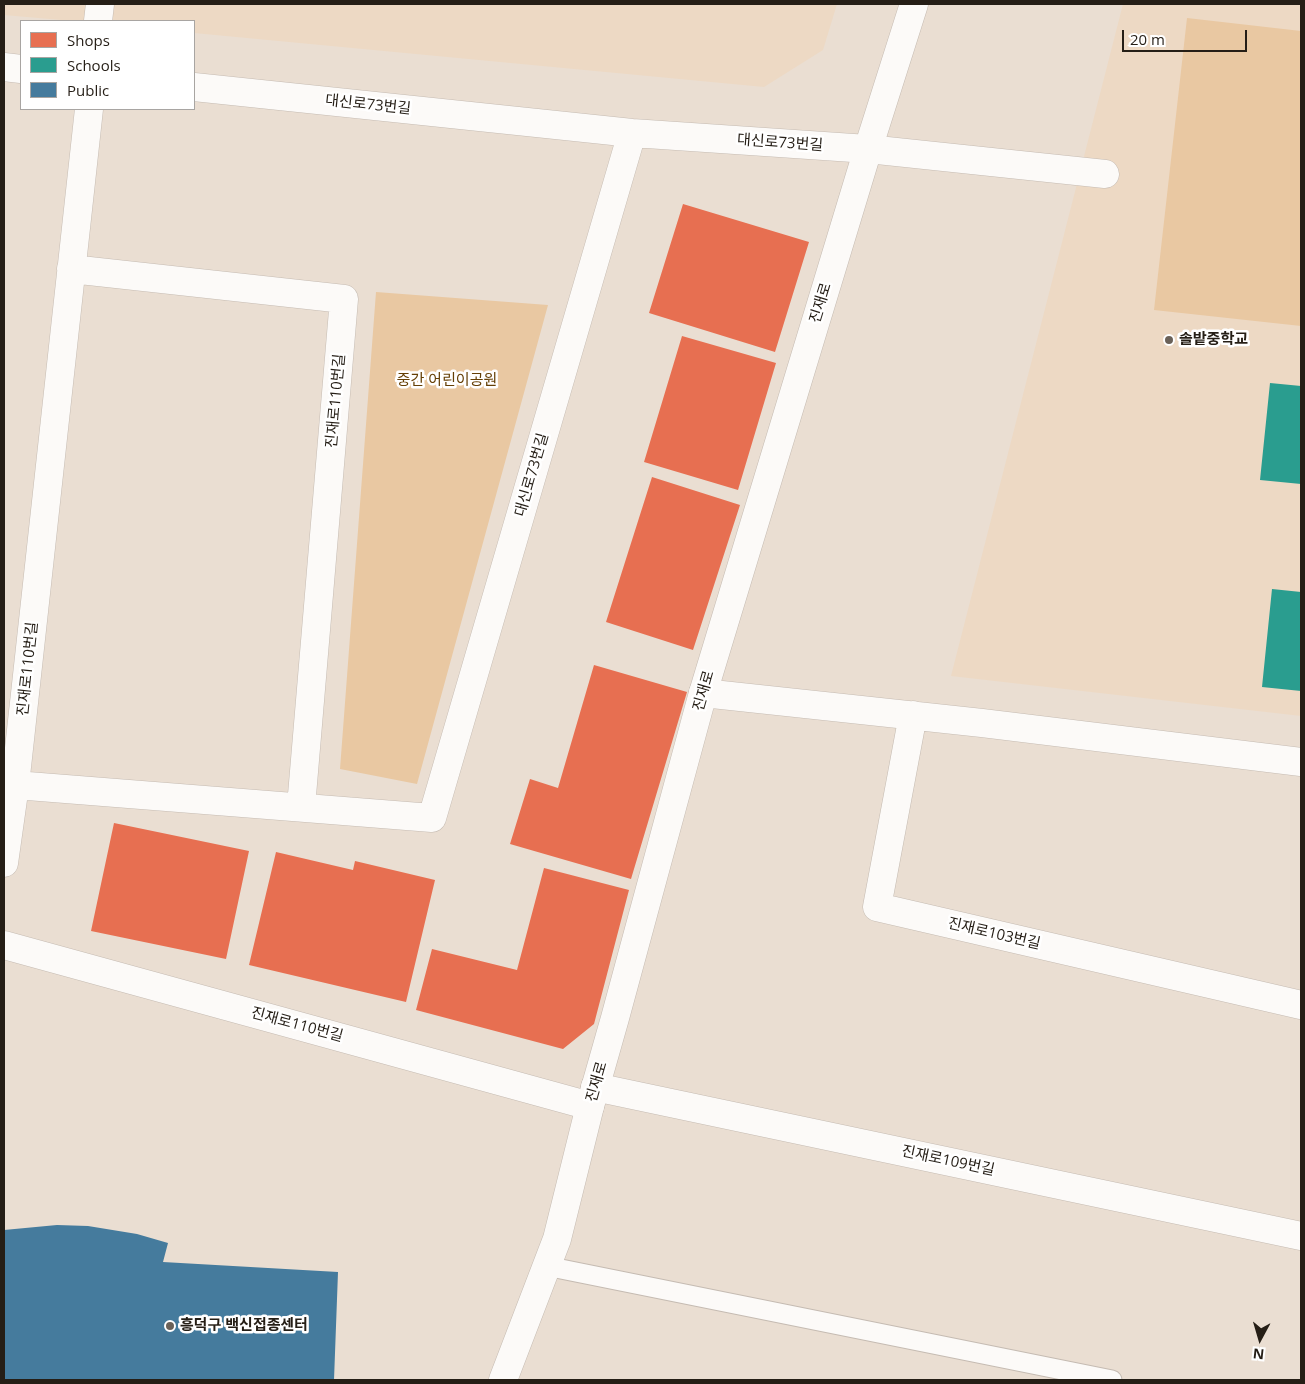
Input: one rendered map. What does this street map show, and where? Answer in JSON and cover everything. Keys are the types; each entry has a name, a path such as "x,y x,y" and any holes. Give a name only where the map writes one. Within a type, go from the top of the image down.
{"street":[{"path":"98,20 100,4"},
{"name":"진재로","path":"503,1380 557,1239 592,1096 703,693 868,149 914,4"},
{"path":"4,67 20,69"},
{"name":"대신로73번길","path":"195,87 632,133 868,149 1105,174"},
{"name":"진재로110번길","path":"4,863 15,785 89,110"},
{"name":"대신로73번길","path":"301,807 432,818 632,133"},
{"name":"진재로110번길","path":"71,269 344,299 301,807"},
{"path":"703,693 913,715 1301,762"},
{"name":"진재로103번길","path":"913,715 877,907 1301,1005"},
{"path":"15,785 301,807"},
{"name":"진재로110번길","path":"4,944 592,1096"},
{"name":"진재로109번길","path":"592,1096 1301,1236"}],"lane":[{"path":"546,1266 1112,1380"}],"shaded area":[{"path":"4,4 837,4 823,50 764,87 195,33 195,20 62,20 4,15"},
{"name":"솔밭중학교","path":"1123,4 1301,4 1301,716 951,676"}],"green space":[{"path":"1187,18 1301,31 1301,326 1154,310"},
{"name":"중간 어린이공원","path":"376,292 548,305 417,784 340,769"}],"building: Shops":[{"path":"683,204 809,242 775,352 649,313"},
{"path":"682,336 776,363 738,490 644,462"},
{"path":"652,477 740,505 693,650 606,622"},
{"path":"594,665 687,692 631,879 510,844 530,779 558,788"},
{"path":"114,823 249,851 226,959 91,931"},
{"path":"276,852 353,870 355,861 435,880 406,1002 249,965"},
{"path":"544,868 629,890 594,1024 563,1049 416,1010 432,949 517,970"}],"building: Schools":[{"name":"솔밭중학교","path":"1270,383 1301,386 1301,484 1260,480"},
{"path":"1272,589 1301,592 1301,691 1262,687"}],"building: Public":[{"name":"흥덕구 백신접종센터","path":"57,1225 88,1226 137,1234 168,1243 163,1262 338,1272 334,1380 4,1380 4,1230"}],"place":[{"name":"솔밭중학교","path":"1169,340"},
{"name":"흥덕구 백신접종센터","path":"170,1326"}]}
